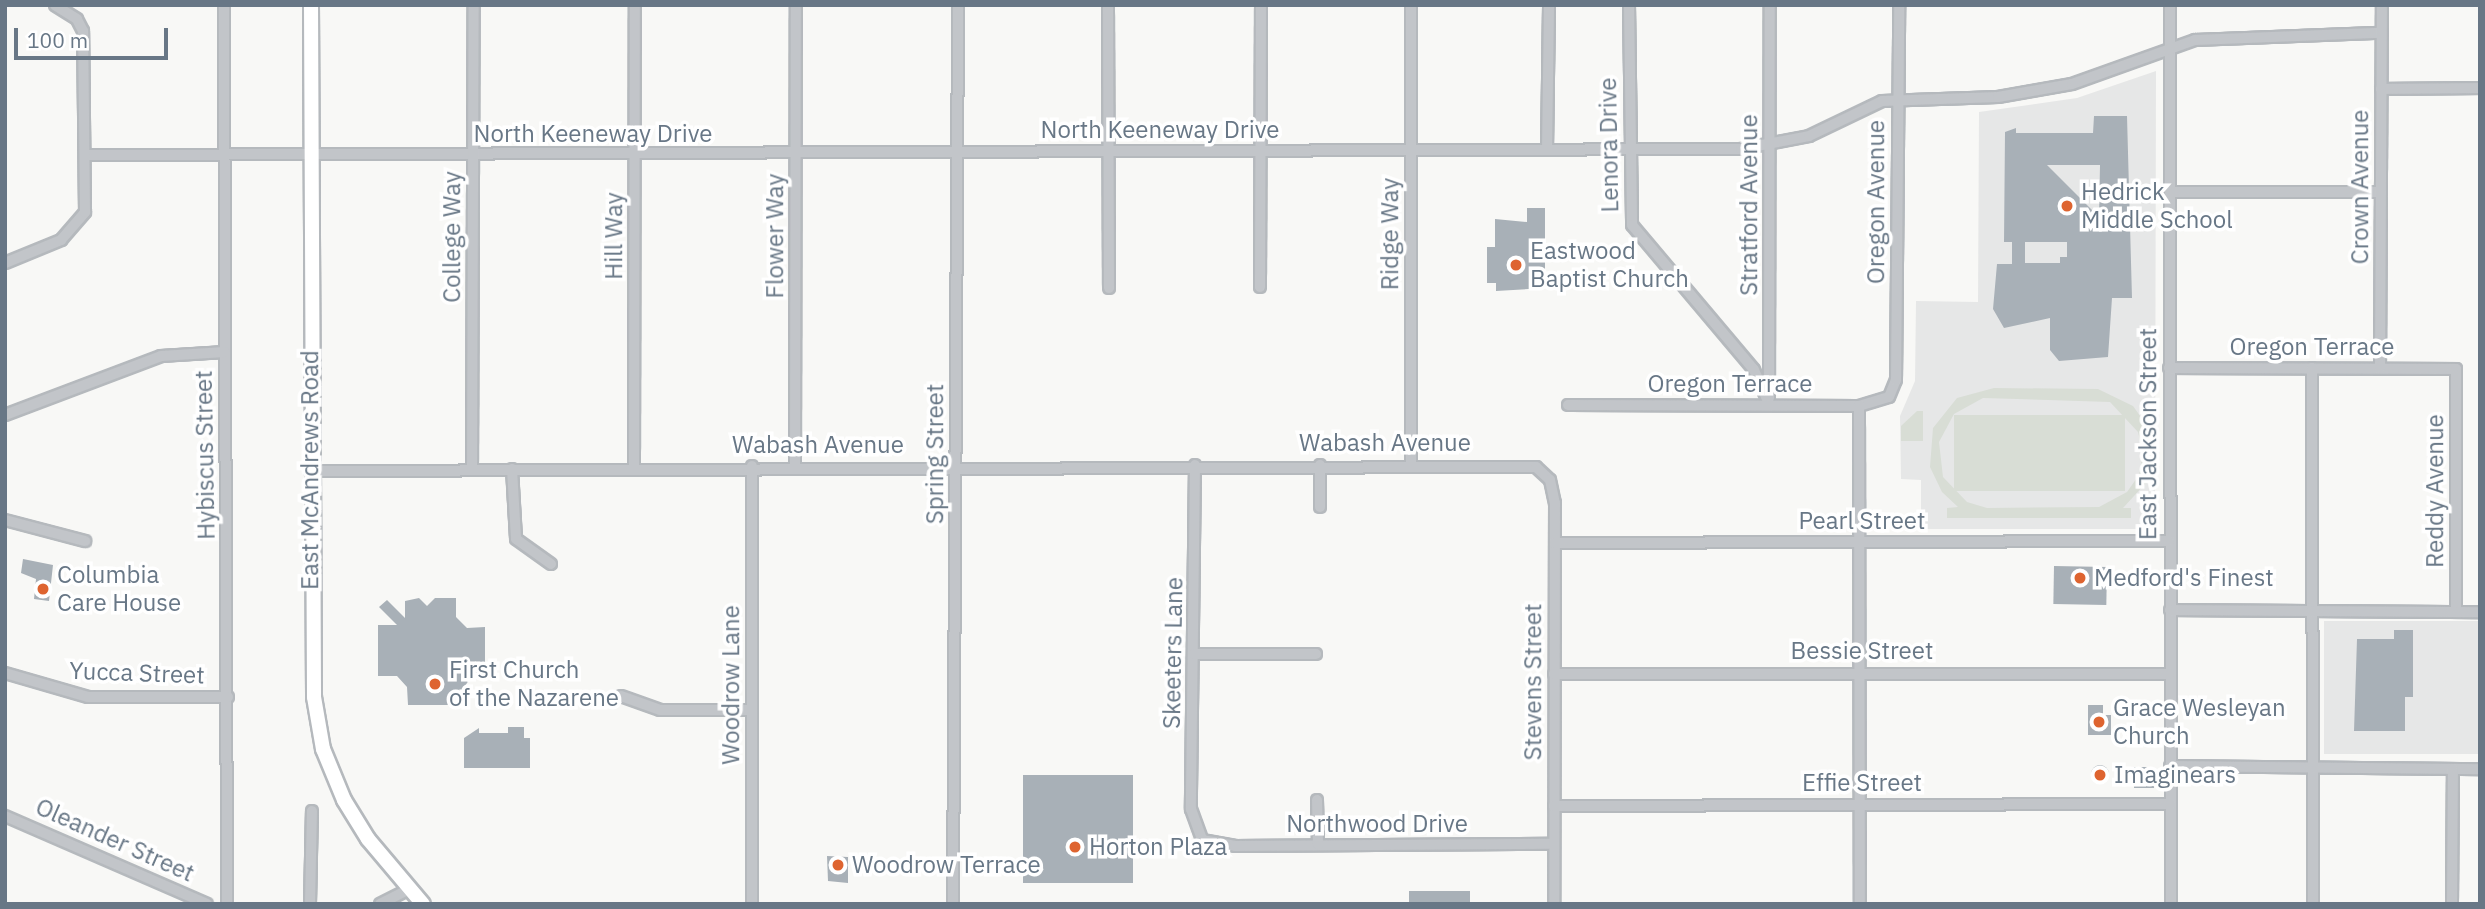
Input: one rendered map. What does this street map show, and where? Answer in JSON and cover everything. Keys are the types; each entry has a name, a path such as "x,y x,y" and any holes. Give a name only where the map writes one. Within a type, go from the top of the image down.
{"main road":[{"name":"East McAndrews Road","path":"311,5 311,658 323,750 355,820 422,903"}],"street":[{"path":"5,263 61,240 82,222 85,155 83,31 77,19 55,5"},
{"name":"Hybiscus Street","path":"225,5 227,904"},
{"name":"College Way","path":"472,469 474,5"},
{"name":"Hill Way","path":"634,467 635,5"},
{"name":"Flower Way","path":"795,466 796,5"},
{"name":"Spring Street","path":"954,904 958,5"},
{"path":"1108,5 1109,288"},
{"path":"1260,287 1261,5"},
{"name":"Ridge Way","path":"1411,5 1411,463"},
{"path":"1547,150 1549,5"},
{"name":"Lenora Drive","path":"1629,5 1632,225 1754,370 1769,404"},
{"name":"Stratford Avenue","path":"1769,404 1770,5"},
{"name":"Oregon Avenue","path":"1889,397 1896,380 1899,5"},
{"name":"East Jackson Street","path":"2170,5 2171,904"},
{"name":"Crown Avenue","path":"2380,368 2382,5"},
{"name":"North Keeneway Drive","path":"85,155 473,156 1547,150 1770,144 1809,136 1870,104 2042,90 2104,74 2170,48 2229,36 2381,33"},
{"path":"2381,89 2480,88"},
{"path":"2169,192 2381,192"},
{"path":"5,415 160,356 225,352"},
{"name":"Oregon Terrace","path":"2169,368 2455,369"},
{"path":"2312,368 2313,904"},
{"name":"Reddy Avenue","path":"2455,369 2456,612"},
{"name":"Oregon Terrace","path":"1568,405 1859,406 1889,397"},
{"path":"1859,406 1860,904"},
{"name":"Wabash Avenue","path":"310,471 1411,463 1536,467"},
{"name":"Skeeters Lane","path":"1195,465 1191,809 1202,840"},
{"path":"1320,465 1320,507"},
{"name":"Woodrow Lane","path":"752,466 752,904"},
{"name":"Stevens Street","path":"1536,467 1552,485 1555,543 1554,904"},
{"path":"512,469 516,539 551,564"},
{"path":"5,520 85,541"},
{"name":"Pearl Street","path":"1555,543 2169,541"},
{"path":"2169,610 2480,612"},
{"path":"1194,654 1316,653"},
{"name":"Yucca Street","path":"5,673 88,697 228,697"},
{"name":"Bessie Street","path":"1554,674 2169,674"},
{"path":"621,696 660,710 752,710"},
{"path":"2170,766 2480,769"},
{"path":"2452,904 2453,769"},
{"path":"1317,800 1318,845"},
{"name":"Effie Street","path":"1554,806 2171,804"},
{"path":"310,904 312,811"},
{"name":"Oleander Street","path":"5,816 207,904"},
{"name":"Northwood Drive","path":"1202,840 1235,846 1554,844"},
{"path":"380,904 411,888"}],"shaded area":[{"name":"Hedrick Middle School","path":"2156,71 2155,529 1921,529 1921,480 1901,479 1900,416 1915,381 1916,301 1978,302 1979,112 2077,98"},
{"path":"1994,388 2098,389 2133,406 2148,427 2153,456 2145,484 2123,508 2131,508 2131,518 1947,518 1947,508 1958,507 1942,492 1930,467 1933,428 1957,398","holes":["1983,398 2110,402 2138,432 2143,453 2139,475 2127,492 2099,507 1987,508 1967,502 1943,477 1939,442 1954,414"]},
{"path":"1917,411 1923,411 1923,441 1901,441 1901,426"},
{"path":"1954,415 2125,415 2125,491 1954,491"},
{"path":"2324,621 2480,621 2480,754 2324,754"}],"building":[{"name":"Hedrick Middle School","path":"2094,116 2127,116 2132,298 2112,298 2108,357 2059,361 2050,350 2050,318 2004,328 1993,309 1997,264 2012,264 2012,242 2004,242 2005,132 2016,128 2016,133 2093,133","holes":["2047,165 2100,165 2099,217","2025,242 2067,242 2067,257 2060,257 2060,263 2025,263"]},
{"name":"Eastwood Baptist Church","path":"1527,208 1545,208 1545,288 1496,291 1496,283 1487,283 1487,247 1495,247 1495,219 1527,222"},
{"name":"Columbia Care House","path":"23,559 53,565 49,601 34,599 36,579 21,573"},
{"name":"Medford's Finest","path":"2054,566 2107,567 2106,605 2053,604"},
{"name":"First Church of the Nazarene","path":"419,598 427,606 435,598 456,598 456,617 467,628 485,627 485,676 472,676 462,690 462,705 408,705 407,687 397,676 378,676 378,625 397,625 379,607 387,600 405,618 405,601"},
{"path":"2394,630 2413,630 2413,697 2405,697 2405,731 2354,731 2357,639 2394,639"},
{"name":"Grace Wesleyan Church","path":"2088,705 2103,705 2103,715 2111,715 2111,735 2088,735"},
{"path":"508,727 524,727 524,738 530,738 530,768 464,768 464,738 479,728 479,733 508,733"},
{"name":"Imaginears","path":"2100,765 2108,770 2109,774 2104,782 2100,783 2092,778 2091,774 2096,766"},
{"path":"2134,767 2154,767 2154,788 2134,788"},
{"name":"Horton Plaza","path":"1023,775 1133,775 1133,883 1023,883"},
{"name":"Woodrow Terrace","path":"827,856 848,857 848,883 828,881"},
{"path":"1409,891 1470,891 1470,904 1409,904"}],"place":[{"name":"Hedrick Middle School","path":"2067,206"},
{"name":"Eastwood Baptist Church","path":"1516,265"},
{"name":"Medford's Finest","path":"2080,578"},
{"name":"Columbia Care House","path":"43,589"},
{"name":"First Church of the Nazarene","path":"435,684"},
{"name":"Grace Wesleyan Church","path":"2099,722"},
{"name":"Imaginears","path":"2100,775"},
{"name":"Horton Plaza","path":"1075,847"},
{"name":"Woodrow Terrace","path":"838,865"}]}
